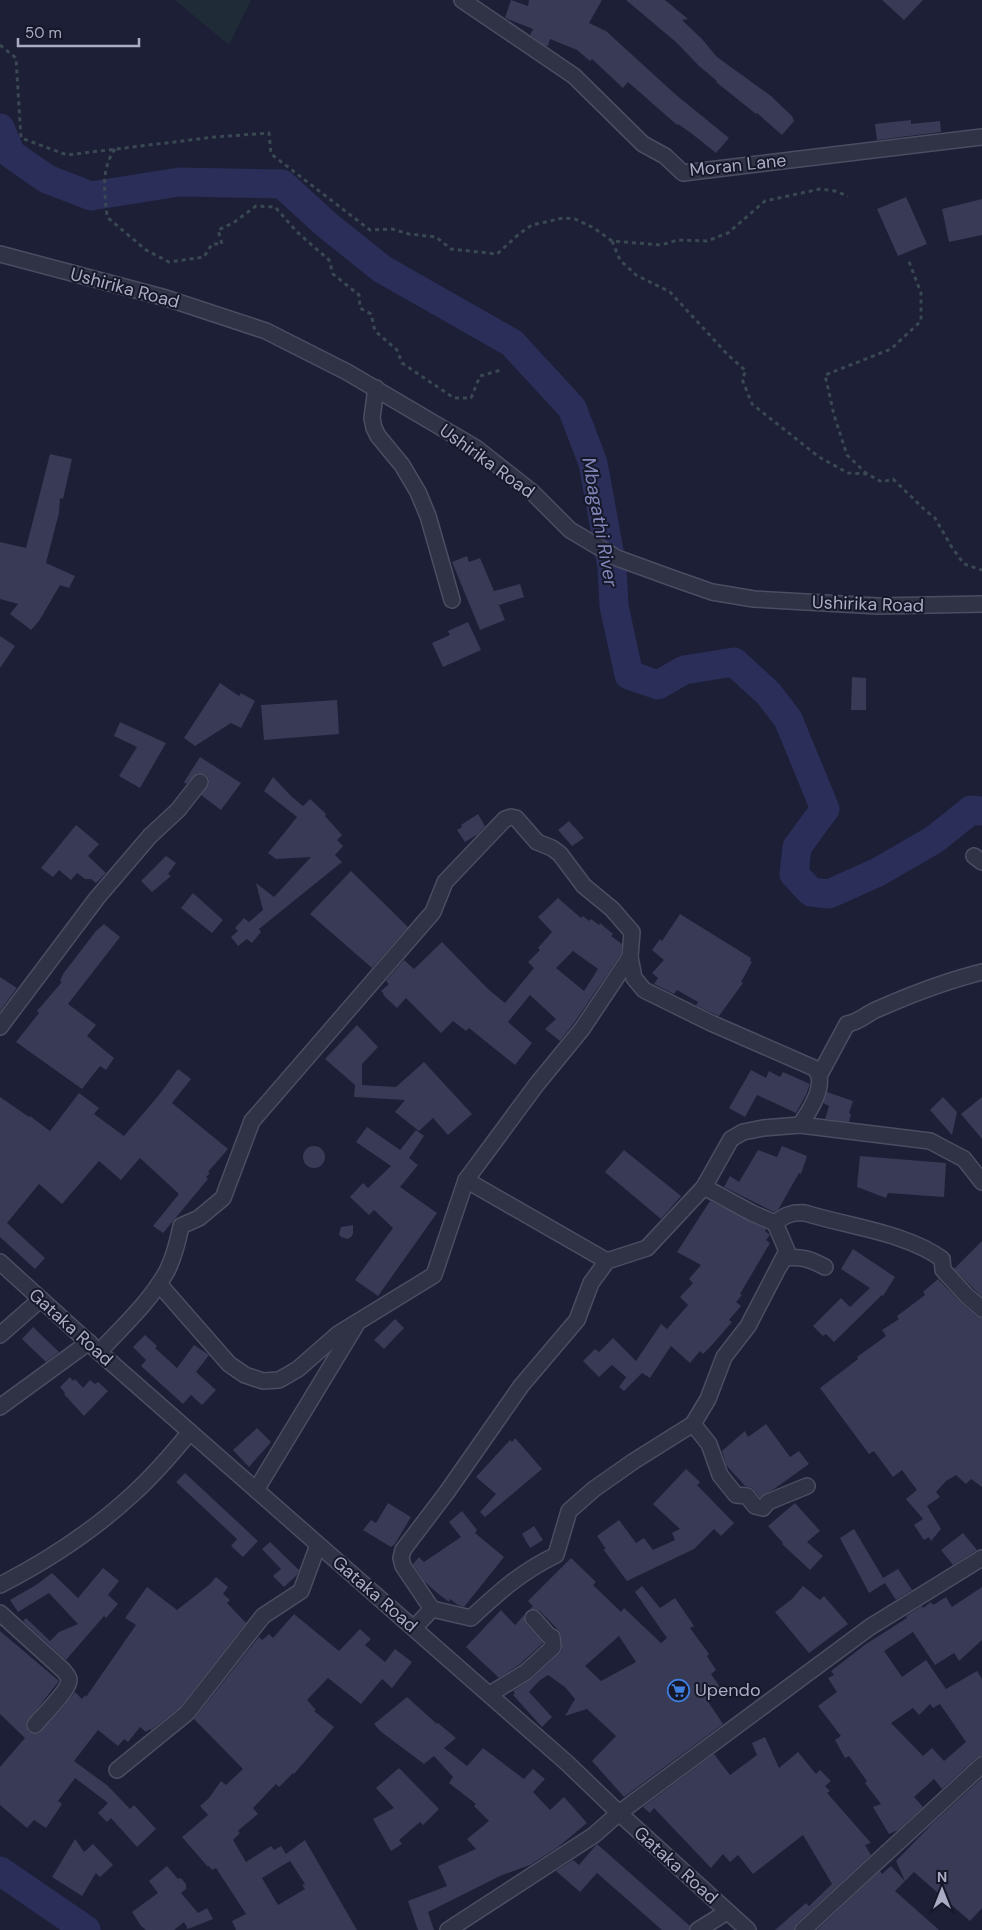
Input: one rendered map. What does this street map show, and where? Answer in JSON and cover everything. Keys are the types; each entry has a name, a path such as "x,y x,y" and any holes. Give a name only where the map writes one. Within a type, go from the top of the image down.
{"street":[{"name":"Moran Lane","path":"462,0 574,76 643,144 665,156 683,173 982,137"},
{"name":"Ushirika Road","path":"0,254 166,298 266,331 376,388 476,448 532,492 570,530 617,558 712,592 754,599 878,606 982,604"},
{"path":"376,388 372,418 374,428 378,436 402,465 418,492 428,516 452,600"},
{"path":"0,1027 97,898 150,836 178,810 200,782"},
{"path":"0,1407 94,1347 155,1291 168,1270 181,1226 199,1218 222,1198 252,1121 433,912 445,882 505,819 510,817 516,818 537,842 552,848 560,854 584,886 612,909 632,932 630,957 634,978 644,990 711,1023 814,1068 819,1076"},
{"path":"159,1284 229,1364 245,1375 263,1381 279,1380 298,1369 338,1334 434,1275 466,1180 537,1084 582,1029 630,957"},
{"path":"800,1126 815,1103 819,1076 847,1024 857,1022 875,1010 934,986 982,972"},
{"path":"825,1267 809,1258 796,1256 784,1258 748,1326 724,1357 708,1399 693,1424 594,1489 569,1511 556,1555 533,1566 505,1586 471,1618 432,1609 403,1566 401,1558 403,1550 447,1492 521,1386 578,1320 591,1283 608,1261 647,1248 704,1187 731,1139 742,1132 763,1128 800,1126 930,1141 964,1159 982,1182"},
{"path":"466,1180 608,1261"},
{"path":"704,1187 775,1223 787,1250 767,1291"},
{"path":"775,1223 784,1216 796,1213 805,1214 878,1232 928,1248 942,1259 943,1270 982,1309"},
{"name":"Gataka Road","path":"0,1262 318,1545 490,1694 748,1930"},
{"path":"0,1335 41,1299"},
{"path":"256,1490 357,1322"},
{"path":"693,1424 709,1444 720,1475 736,1495 747,1496 755,1506 762,1508 768,1502 806,1486"},
{"path":"0,1584 24,1573 79,1538 133,1495 190,1432"},
{"path":"117,1770 187,1713 263,1616 301,1591 318,1545"},
{"path":"448,1930 594,1835 619,1813 870,1626 982,1558"},
{"path":"414,1628 432,1609"},
{"path":"0,1613 63,1670 69,1678 64,1692 34,1725"},
{"path":"490,1694 526,1672 553,1647 552,1637 534,1618"},
{"path":"803,1930 982,1765"},
{"path":"698,1930 727,1912"}],"path":[{"path":"0,45 16,58 21,138 67,155 215,137 269,133 271,154 370,230 392,228 410,234 436,237 450,249 497,254 532,225 564,218 574,219 594,228 612,241 662,245 678,240 707,241 728,233 765,201 820,189 835,191 848,196"},
{"path":"116,148 107,160 104,182 108,217 146,250 169,262 204,257 212,244 222,244 218,230 232,223 256,206 275,206 297,232 329,260 333,274 359,295 360,308 371,314 375,330 397,350 402,363 454,398 470,398 480,376 501,370"},
{"path":"612,241 620,260 636,276 670,292 728,356 746,371 742,379 752,404 819,457 848,473 867,474"},
{"path":"908,259 921,293 921,321 891,349 825,375 834,414 847,455 867,474 882,482 893,479 935,518 964,564 982,570"}],"shaded area":[{"path":"175,0 251,0 229,45"}],"building":[{"path":"511,0 528,6 529,0 602,0 589,23 606,31 675,94 729,138 716,153 691,133 677,125 628,82 623,88 592,59 590,61 577,50 550,39 548,46 544,45 530,35 533,29 505,18"},
{"path":"626,0 665,0 688,19 682,20 717,57 771,96 792,116 794,121 782,135 757,113 716,82 677,43"},
{"path":"882,0 923,0 904,20"},
{"path":"911,120 911,124 940,121 941,132 877,140 875,124"},
{"path":"906,197 927,244 898,256 877,209"},
{"path":"982,199 982,235 949,242 942,209"},
{"path":"50,454 72,459 63,499 60,498 59,513 46,563 75,576 69,588 60,585 39,621 31,630 10,614 18,604 0,599 0,542 26,548"},
{"path":"467,556 469,562 480,558 494,591 520,584 524,597 499,605 505,620 480,630 452,562"},
{"path":"468,622 481,650 443,667 432,643 450,635 448,631"},
{"path":"0,636 15,646 0,668"},
{"path":"852,677 866,678 866,710 851,710"},
{"path":"220,683 239,696 241,693 255,701 241,728 231,723 195,746 184,738"},
{"path":"337,700 339,734 264,740 261,705"},
{"path":"120,722 166,743 140,788 119,776 137,747 114,736"},
{"path":"200,757 241,783 221,810 201,795 209,784 209,779 205,774 197,773 186,784 184,782"},
{"path":"273,777 303,806 310,799 326,814 325,816 342,835 337,840 343,846 335,855 342,862 259,929 261,932 252,943 247,939 238,946 231,937 238,931 235,928 244,918 249,922 263,910 256,883 274,897 311,857 276,859 268,853 297,817 264,791"},
{"path":"478,814 485,826 478,834 465,842 457,830 462,827 461,825"},
{"path":"569,821 584,838 572,846 558,830"},
{"path":"76,825 99,844 88,856 106,873 96,883 91,879 85,879 77,873 71,880 59,870 53,877 41,868"},
{"path":"166,856 176,863 168,874 171,876 152,892 141,881"},
{"path":"351,871 408,927 372,968 310,914"},
{"path":"193,893 223,920 212,933 181,908"},
{"path":"558,898 581,918 583,916 589,921 591,919 599,925 600,923 613,934 611,936 622,944 621,954 560,1041 545,1029 556,1019 530,995 508,1022 532,1043 515,1065 469,1028 466,1031 453,1021 441,1033 406,998 397,1008 381,991 389,984 386,981 404,960 414,969 442,942 488,989 505,1003 534,968 528,962 540,950 538,948 552,932 538,917","holes":["573,951 598,969 584,991 556,968"]},
{"path":"680,914 751,958 750,961 752,962 741,982 743,983 719,1016 697,1006 698,1002 677,990 674,994 654,984 658,978 652,973 664,960 652,950 660,939 662,941"},
{"path":"104,924 120,937 68,1004 96,1025 87,1036 114,1058 106,1070 100,1066 82,1089 16,1042 39,1013 37,1011 62,982 60,981 63,974 96,931"},
{"path":"0,977 17,988 0,1011"},
{"path":"357,1025 378,1047 362,1064 362,1085 396,1087 424,1062 472,1114 448,1135 433,1118 419,1131 395,1112 405,1100 354,1097 355,1085 325,1059"},
{"path":"178,1069 191,1079 172,1103 228,1149 208,1172 210,1173 206,1177 208,1179 163,1233 153,1226 179,1194 140,1158 121,1180 99,1161 62,1204 39,1184 7,1223 45,1258 35,1269 0,1237 0,1097 50,1131 79,1093 99,1108 94,1114 124,1136 159,1095"},
{"path":"751,1070 766,1078 769,1071 780,1077 783,1072 810,1084 796,1113 757,1095 745,1117 729,1108"},
{"path":"827,1092 853,1101 849,1113 851,1114 849,1122 825,1119 829,1106 823,1103"},
{"path":"943,1097 957,1112 952,1135 930,1110"},
{"path":"982,1097 982,1139 961,1114"},
{"path":"367,1127 400,1150 416,1130 424,1136 409,1158 418,1165 400,1187 437,1213 378,1296 355,1280 393,1228 374,1210 369,1215 350,1197 363,1183 368,1188 391,1166 356,1142"},
{"path":"314,1146 322,1149 325,1157 322,1165 314,1168 306,1165 303,1157 306,1149"},
{"path":"782,1146 807,1156 801,1174 799,1173 778,1210 774,1212 724,1187 730,1176 739,1182 758,1150 777,1157"},
{"path":"624,1150 681,1196 661,1219 605,1172"},
{"path":"860,1156 946,1163 944,1197 888,1193 886,1198 857,1187"},
{"path":"710,1201 766,1229 765,1231 770,1235 766,1240 770,1243 740,1294 742,1295 736,1302 741,1306 729,1320 732,1322 711,1346 703,1354 700,1351 690,1363 671,1346 650,1378 642,1373 624,1391 619,1387 627,1376 612,1365 599,1377 583,1361 595,1349 599,1352 613,1338 636,1361 661,1324 667,1329 688,1305 680,1297 693,1283 689,1279 701,1265 677,1252"},
{"path":"353,1225 351,1237 348,1239 341,1237 339,1234 341,1227"},
{"path":"982,1241 982,1297 954,1269"},
{"path":"853,1249 895,1277 883,1296 834,1342 826,1334 823,1336 813,1326 841,1298 850,1307 870,1288 841,1269"},
{"path":"938,1279 961,1303 976,1316 982,1318 982,1487 971,1479 966,1484 956,1475 946,1481 936,1492 940,1497 927,1506 941,1529 931,1541 929,1537 924,1540 914,1525 923,1519 906,1499 917,1490 902,1470 893,1477 874,1451 869,1454 820,1388 886,1336 882,1330 899,1319 897,1316 925,1295 923,1292"},
{"path":"395,1319 404,1328 384,1349 374,1340"},
{"path":"33,1327 59,1352 46,1362 22,1339"},
{"path":"145,1335 157,1346 155,1348 177,1368 194,1345 209,1355 196,1372 216,1390 202,1405 191,1395 183,1404 141,1366 146,1360 133,1347"},
{"path":"70,1377 73,1381 75,1379 83,1388 90,1380 95,1384 98,1382 108,1391 84,1416 60,1387"},
{"path":"766,1424 790,1457 799,1451 809,1464 760,1497 752,1488 745,1486 726,1465 722,1451 745,1431 748,1437"},
{"path":"257,1428 271,1442 249,1467 233,1450"},
{"path":"515,1438 542,1469 485,1517 480,1512 496,1494 476,1477 510,1440 512,1442"},
{"path":"686,1469 700,1482 697,1485 734,1523 721,1536 714,1529 694,1549 627,1581 603,1549 606,1549 597,1536 619,1520 636,1543 644,1538 653,1550 675,1540 672,1533 680,1529 653,1504"},
{"path":"185,1473 258,1541 243,1557 231,1546 237,1539 176,1482"},
{"path":"388,1503 411,1517 395,1544 391,1547 363,1530 371,1520 376,1523"},
{"path":"795,1503 820,1531 807,1542 823,1556 810,1570 782,1544 768,1526"},
{"path":"462,1511 477,1530 475,1533 504,1557 464,1607 450,1599 449,1602 436,1592 424,1581 413,1564 419,1557 424,1562 461,1537 449,1522"},
{"path":"534,1526 543,1540 530,1548 522,1534"},
{"path":"854,1529 883,1578 898,1569 912,1590 896,1600 885,1583 869,1593 840,1538"},
{"path":"963,1533 977,1550 953,1565 941,1550"},
{"path":"270,1542 299,1570 297,1575 284,1587 273,1576 281,1569 262,1549"},
{"path":"571,1558 596,1582 593,1585 621,1612 624,1608 661,1643 667,1638 635,1592 642,1586 660,1608 675,1598 694,1626 690,1628 709,1654 707,1656 716,1670 711,1674 722,1690 707,1700 723,1724 624,1797 592,1761 616,1736 587,1709 565,1716 575,1699 565,1687 548,1675 539,1681 529,1692 552,1717 542,1727 513,1695 515,1693 513,1691 532,1679 562,1651 560,1632 540,1611 530,1609 533,1606 528,1601","holes":["619,1636 636,1662 601,1681 585,1666"]},
{"path":"103,1568 119,1581 108,1595 118,1604 106,1618 104,1616 66,1660 23,1621 26,1618 50,1641 59,1632 78,1624 49,1593 18,1612 10,1600 52,1573 78,1598"},
{"path":"216,1577 228,1587 223,1594 230,1600 227,1603 246,1623 181,1706 151,1730 146,1732 140,1727 128,1742 124,1739 118,1746 98,1730 74,1761 108,1786 130,1809 134,1805 156,1829 137,1847 111,1818 107,1822 98,1813 108,1803 75,1778 58,1801 62,1804 46,1828 34,1820 27,1828 0,1805 0,1767 25,1738 0,1714 0,1631 59,1681 26,1723 29,1732 38,1734 75,1692 82,1699 85,1695 86,1697 136,1625 125,1618 147,1587 177,1610"},
{"path":"803,1586 820,1600 824,1596 848,1624 809,1653 775,1612 792,1599"},
{"path":"982,1587 982,1640 959,1661 954,1653 935,1665 913,1632 884,1651 902,1677 926,1660 946,1689 977,1671 982,1679 982,1756 976,1758 942,1789 934,1779 914,1797 923,1807 898,1830 889,1834 873,1807 881,1804 865,1783 867,1781 849,1756 845,1758 835,1740 841,1736 818,1706 837,1692 828,1678 834,1675 831,1671 866,1644 907,1618 906,1616 931,1602 933,1605 946,1597 952,1607","holes":["930,1704 933,1708 940,1704 966,1742 944,1761 932,1748 923,1756 891,1723 913,1708 919,1715"]},
{"path":"501,1610 515,1625 524,1615 526,1624 543,1643 520,1664 499,1678 466,1647"},
{"path":"294,1614 339,1651 360,1629 371,1639 365,1645 385,1662 395,1649 412,1662 392,1688 382,1679 361,1704 328,1678 307,1700 316,1710 314,1711 334,1727 294,1774 279,1787 276,1784 253,1808 258,1814 238,1831 240,1833 233,1840 246,1862 271,1846 274,1850 281,1846 286,1854 305,1840 357,1930 236,1930 232,1921 246,1914 216,1868 212,1870 208,1867 182,1837 208,1815 200,1806 209,1798 221,1781 226,1785 243,1769 194,1719 259,1637 262,1640 269,1634 273,1638","holes":["290,1861 305,1884 302,1885 305,1889 278,1905 262,1878"]},
{"path":"407,1697 456,1738 444,1748 467,1766 483,1748 524,1779 533,1769 545,1779 533,1792 550,1810 564,1797 587,1823 558,1847 530,1865 500,1876 428,1912 434,1930 418,1930 408,1901 447,1886 438,1866 476,1849 467,1839 489,1821 474,1806 476,1804 449,1783 453,1777 434,1756 424,1764 380,1731 374,1724"},
{"path":"765,1737 779,1768 798,1752 816,1774 820,1770 831,1781 825,1786 830,1791 827,1793 871,1843 865,1845 871,1855 797,1923 794,1930 775,1930 806,1903 809,1906 832,1884 803,1835 753,1874 738,1855 730,1862 723,1854 711,1868 654,1808 650,1813 643,1807 714,1754 730,1775 757,1755 752,1743"},
{"path":"399,1768 439,1809 423,1825 420,1822 399,1840 402,1844 391,1851 373,1819 394,1808 376,1788"},
{"path":"982,1778 982,1908 970,1921 914,1872 905,1881 896,1861 932,1824"},
{"path":"75,1839 84,1852 93,1844 113,1865 100,1877 96,1873 82,1896 52,1877"},
{"path":"597,1844 690,1926 689,1930 662,1930 597,1873 580,1892 556,1871 573,1860 579,1865"},
{"path":"167,1866 178,1879 181,1878 186,1884 186,1889 181,1893 198,1913 207,1908 213,1919 188,1929 184,1922 174,1930 146,1930 141,1926 132,1912 158,1893 149,1881"},
{"path":"891,1866 905,1881 895,1891 939,1930 817,1930 880,1871 882,1874"}],"waterway":[{"name":"Mbagathi River","path":"0,128 11,154 47,179 91,196 179,182 282,184 327,225 382,269 512,343 572,408 593,463 612,567 614,606 629,675 658,685 684,670 734,662 768,693 788,719 825,809 797,847 794,874 811,892 829,894 878,872 935,839 971,810 982,811"},
{"path":"0,1871 86,1930"}],"place":[{"name":"Upendo","path":"679,1690"}]}
